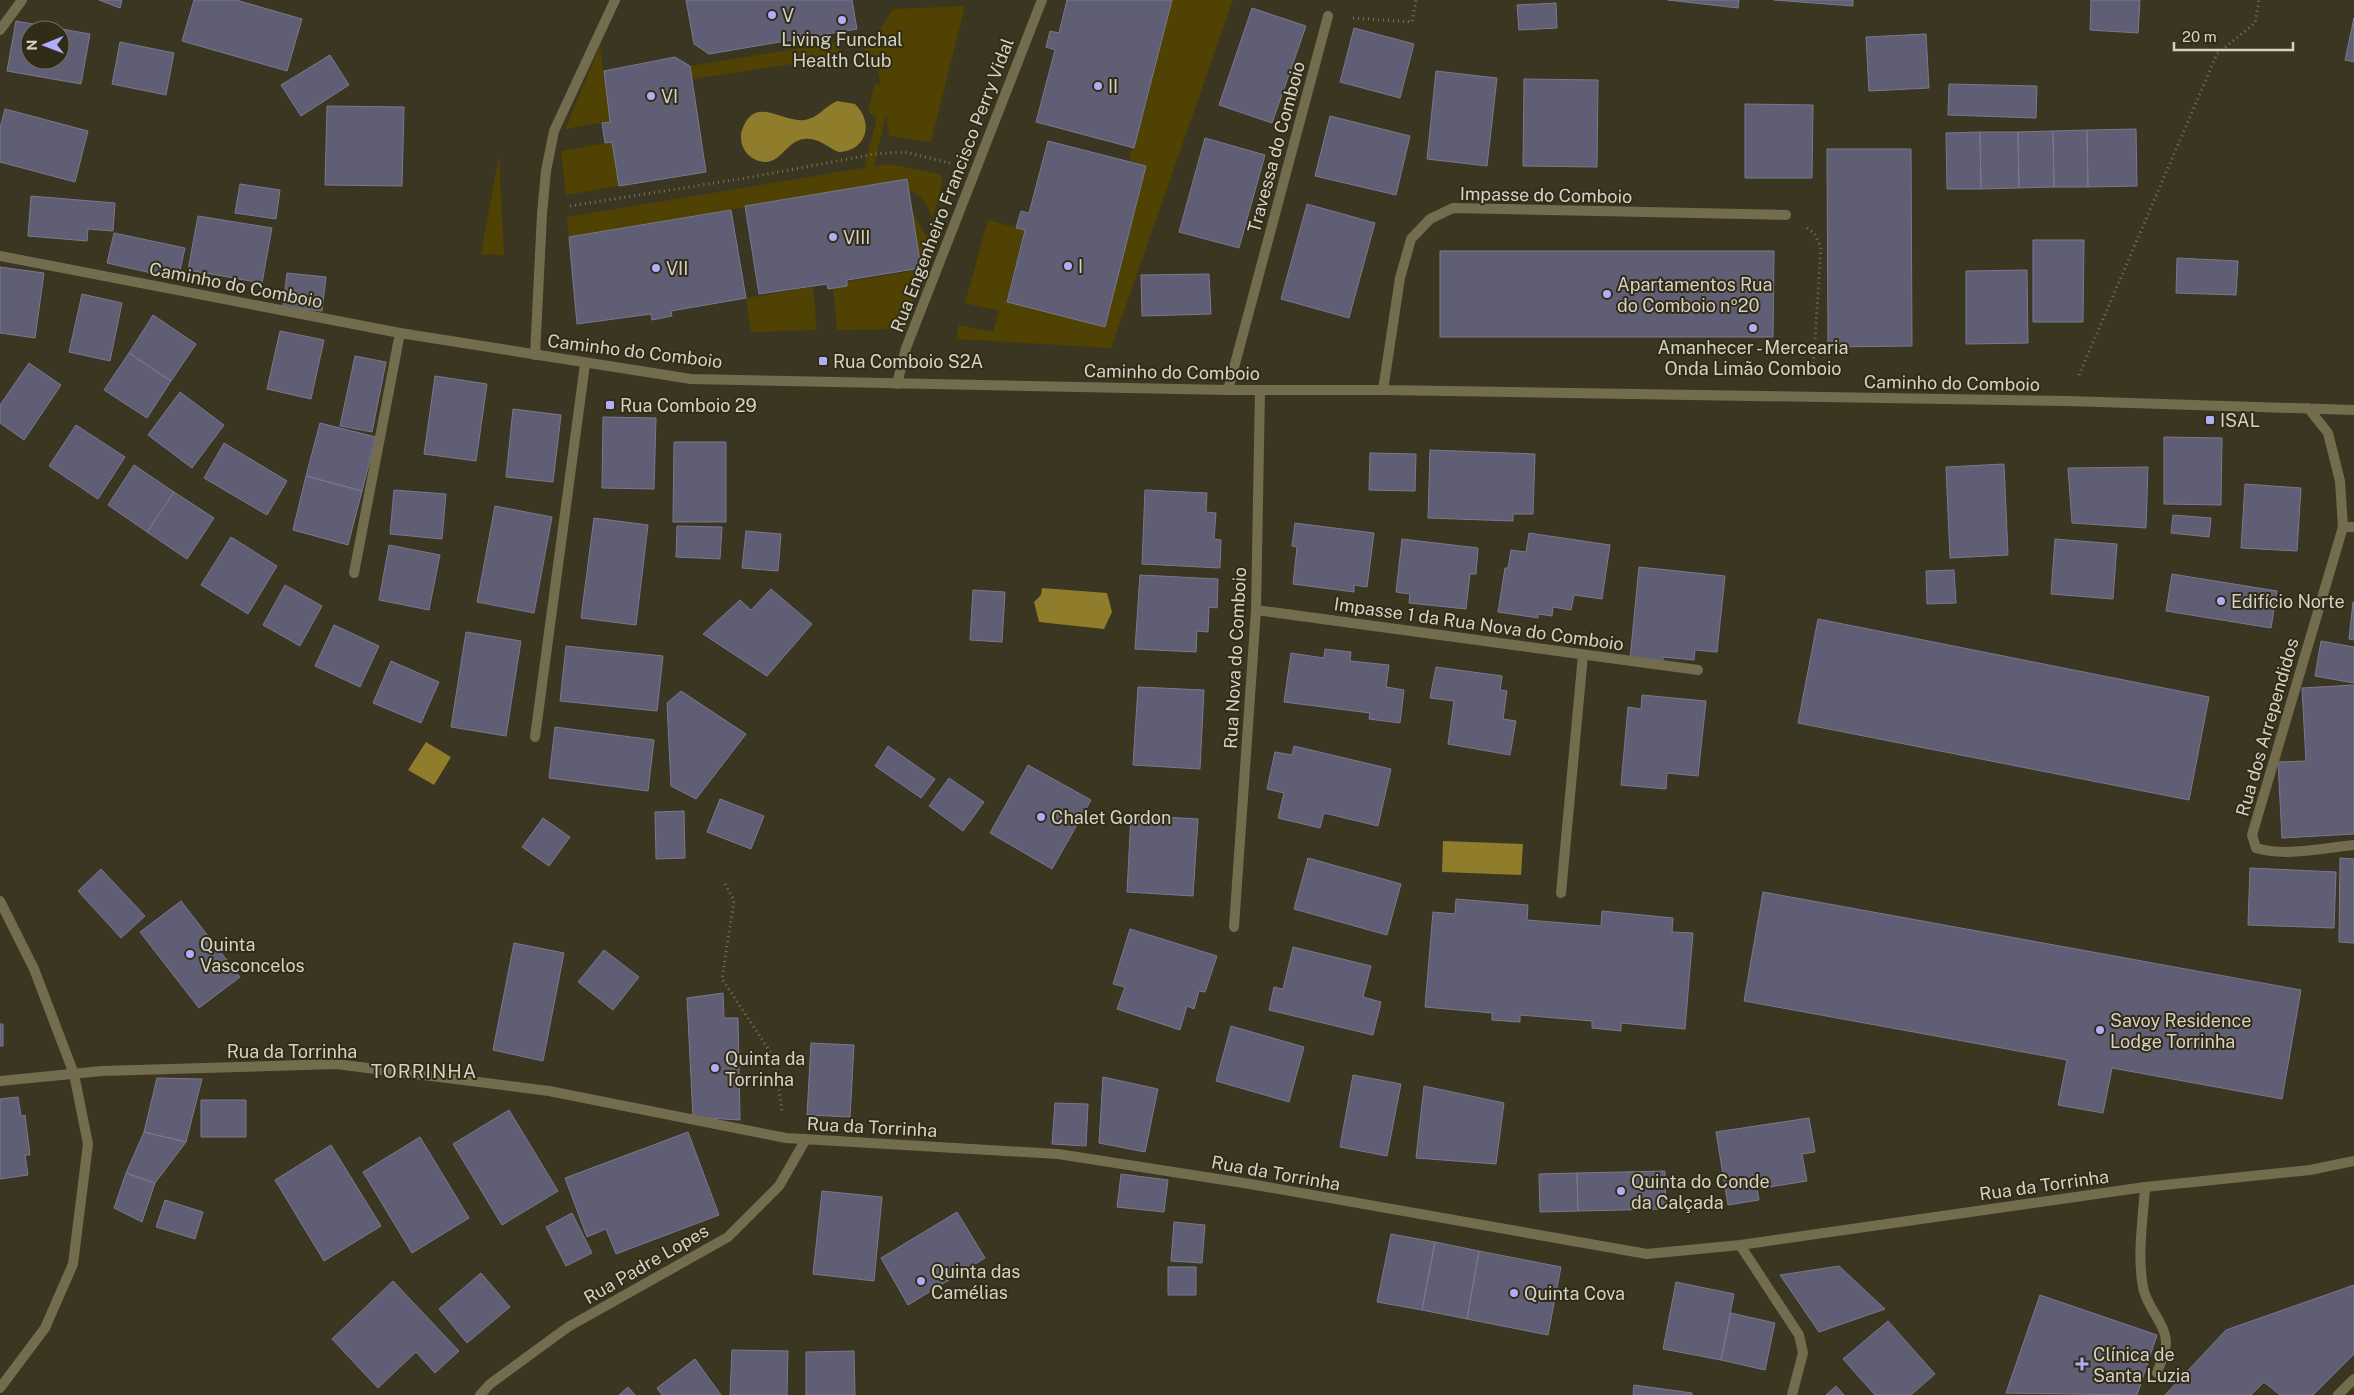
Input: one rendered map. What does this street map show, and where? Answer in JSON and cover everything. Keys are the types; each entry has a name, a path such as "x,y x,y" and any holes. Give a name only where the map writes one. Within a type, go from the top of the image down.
{"street":[{"path":"0,30 22,0"},
{"path":"534,355 542,214 546,171 554,131 615,0"},
{"name":"Rua Engenheiro Francisco Perry Vidal","path":"897,384 906,348 1042,0"},
{"name":"Travessa do Comboio","path":"1228,390 1328,16"},
{"name":"Impasse do Comboio","path":"1383,390 1400,278 1411,239 1430,220 1453,208 1786,215"},
{"name":"Caminho do Comboio","path":"0,256 400,333 585,364 691,379 1228,390 1383,390 2068,401 2354,410"},
{"path":"354,573 400,333"},
{"path":"535,737 585,364"},
{"name":"Rua Nova do Comboio","path":"1234,927 1256,610 1260,390"},
{"name":"Rua dos Arrependidos","path":"2308,408 2328,433 2340,481 2343,527 2252,835 2256,848 2266,851 2307,850 2354,845"},
{"path":"2343,527 2354,527"},
{"name":"Impasse 1 da Rua Nova do Comboio","path":"1256,610 1698,670"},
{"path":"1561,893 1583,655"},
{"path":"0,901 34,969 74,1074 88,1144 73,1264 45,1328 0,1388"},
{"name":"Rua da Torrinha","path":"0,1081 74,1074 336,1064 549,1091 786,1138 1058,1154 1250,1184 1647,1254 1722,1246 1740,1246 2145,1187 2310,1170 2354,1161"},
{"name":"Rua Padre Lopes","path":"480,1395 490,1384 568,1327 728,1237 779,1186 806,1139"},
{"path":"2145,1187 2140,1255 2142,1286 2145,1299 2157,1317 2166,1343 2157,1373"},
{"path":"1740,1246 1799,1335 1803,1353 1792,1395"},
{"path":"2338,1395 2354,1379"}],"path":[{"path":"1328,16 1412,22 1416,0"},
{"path":"2068,401 2218,54 2255,23 2259,0"},
{"path":"564,207 874,154 906,152 953,164"},
{"path":"1813,370 1821,247 1814,233"},
{"path":"725,884 734,900 722,979 775,1060 786,1138"}],"shaded area":[{"path":"1170,0 1233,0 1111,348 956,339 959,325 993,332 999,311 965,303 988,220 1024,230 1006,302 1105,327 1146,166 1129,160"},
{"path":"965,6 931,142 889,136 886,115 874,166 889,164 939,174 943,180 933,218 918,195 901,188 893,182 569,237 567,217 869,167 865,166 876,117 868,112 875,83 881,85 875,58 863,49 854,48 878,33 893,9"},
{"path":"838,42 840,57 692,79 690,66"},
{"path":"600,46 610,121 565,129"},
{"path":"837,101 855,104 861,111 866,127 865,134 856,147 839,152 814,139 804,139 792,144 778,157 766,162 752,158 743,147 742,130 747,119 754,114 761,112 796,120 805,120 814,117"},
{"path":"612,142 619,186 566,195 561,151"},
{"path":"499,155 504,255 481,254"},
{"path":"897,209 912,211 927,238 907,329 837,330 833,284 907,272"},
{"path":"813,287 817,330 751,332 746,298"},
{"path":"1042,588 1107,593 1112,612 1104,629 1039,622 1034,602 1041,595"},
{"path":"426,742 451,757 434,785 408,770"},
{"path":"1443,841 1523,844 1521,875 1442,872"}],"building":[{"path":"99,0 122,0 120,8"},
{"path":"194,0 236,0 302,19 287,71 182,41"},
{"name":"V","path":"686,0 852,0 857,29 709,54 694,44"},
{"name":"II","path":"1067,0 1172,0 1134,148 1036,122 1055,50 1046,47 1050,31 1059,33"},
{"path":"1668,0 1739,0 1738,8"},
{"path":"1774,0 1853,0 1853,6"},
{"path":"2091,0 2140,0 2138,33 2090,30"},
{"path":"1556,3 1557,28 1519,30 1517,5"},
{"path":"1252,8 1306,26 1272,123 1219,105"},
{"path":"2354,18 2354,62 2345,60"},
{"path":"16,21 20,22 20,70 70,70 70,30 90,34 81,84 7,71"},
{"path":"1354,28 1414,44 1400,98 1340,82"},
{"path":"1926,34 1929,88 1869,91 1866,37"},
{"path":"120,42 174,53 166,95 112,84"},
{"path":"330,55 349,85 301,116 281,85"},
{"name":"VI","path":"675,57 690,66 706,172 619,186 612,142 605,143 602,123 610,122 604,71"},
{"path":"1436,71 1497,78 1487,166 1427,159"},
{"path":"1524,79 1598,80 1597,167 1523,166"},
{"path":"1949,84 2037,86 2036,118 1948,115"},
{"path":"1745,104 1813,105 1812,178 1745,178"},
{"path":"327,106 404,107 402,186 325,185"},
{"path":"5,109 88,131 75,182 0,162 0,128"},
{"path":"1330,116 1410,136 1396,195 1315,176"},
{"path":"2136,129 2137,186 2088,187 2087,130"},
{"path":"2087,130 2088,187 2054,187 2053,131"},
{"path":"2053,131 2054,187 2019,188 2018,132"},
{"path":"1980,132 1981,189 1947,189 1946,133"},
{"path":"1980,132 2018,132 2019,188 1981,189"},
{"path":"1205,138 1265,155 1239,248 1179,232"},
{"name":"I","path":"1048,141 1146,166 1105,327 1007,302 1025,230 1016,228 1021,211 1029,213"},
{"path":"1827,149 1911,149 1912,346 1828,347"},
{"name":"VIII","path":"907,179 921,268 847,280 847,286 828,289 827,284 759,294 745,206"},
{"path":"240,184 280,190 276,219 235,213"},
{"path":"31,196 115,203 113,231 88,229 87,241 28,236"},
{"path":"1307,204 1375,223 1349,318 1281,299"},
{"name":"VII","path":"731,210 746,298 671,311 672,316 652,320 651,314 577,324 569,237"},
{"path":"198,216 272,228 262,283 188,270"},
{"path":"114,233 185,248 178,279 107,263"},
{"path":"2033,240 2084,240 2083,322 2033,322"},
{"name":"Apartamentos Rua do Comboio nº20","path":"1440,251 1774,251 1773,337 1440,337"},
{"path":"2177,258 2238,261 2236,295 2176,293"},
{"path":"0,267 44,273 35,338 0,333"},
{"path":"2027,270 2028,343 1966,344 1966,271"},
{"path":"287,273 326,277 322,311 283,307"},
{"path":"1209,274 1211,314 1142,316 1141,275"},
{"path":"82,294 122,303 110,361 69,352"},
{"path":"153,315 196,344 171,381 129,353"},
{"path":"280,331 324,340 311,399 267,389"},
{"path":"129,353 171,381 147,418 104,390"},
{"path":"355,356 386,362 372,432 340,426"},
{"path":"29,363 61,385 24,440 0,423 0,405"},
{"path":"435,376 487,384 476,461 424,454"},
{"path":"180,392 224,425 192,468 148,435"},
{"path":"513,409 561,415 553,482 506,477"},
{"path":"603,417 656,418 654,489 602,488"},
{"path":"320,423 376,437 362,491 306,476"},
{"path":"76,425 125,457 98,499 49,466"},
{"path":"2164,437 2222,438 2221,505 2164,504"},
{"path":"674,442 726,442 726,522 673,522"},
{"path":"224,443 287,481 267,515 204,478"},
{"path":"1430,450 1535,454 1533,514 1513,514 1513,521 1428,518"},
{"path":"1370,453 1416,454 1415,491 1369,490"},
{"path":"2004,464 2008,555 1950,558 1946,467"},
{"path":"134,465 174,492 147,532 108,505"},
{"path":"2148,467 2146,528 2072,523 2068,468"},
{"path":"306,476 362,491 348,545 293,530"},
{"path":"2245,484 2301,488 2297,551 2241,548"},
{"path":"394,490 446,494 442,539 390,534"},
{"path":"1145,490 1207,493 1206,512 1216,513 1214,539 1221,540 1220,568 1142,564"},
{"path":"174,492 214,518 187,559 147,532"},
{"path":"495,506 552,517 534,613 477,602"},
{"path":"2173,515 2211,518 2209,537 2171,533"},
{"path":"594,518 648,525 636,625 581,618"},
{"path":"1295,523 1374,533 1367,587 1354,585 1354,592 1293,584 1297,547 1292,546"},
{"path":"677,526 722,527 720,559 676,557"},
{"path":"746,531 781,534 778,571 742,568"},
{"path":"1529,533 1610,545 1602,599 1574,595 1571,610 1553,607 1552,616 1538,614 1538,618 1498,612 1505,568 1508,568 1511,550 1526,552"},
{"path":"231,537 277,566 248,614 201,585"},
{"path":"1402,539 1478,548 1476,574 1470,574 1466,609 1409,603 1410,594 1396,592"},
{"path":"2055,539 2117,544 2113,599 2051,594"},
{"path":"389,545 440,555 429,610 379,600"},
{"path":"1639,567 1725,576 1717,652 1695,650 1694,660 1663,657 1663,663 1630,659"},
{"path":"1954,570 1956,603 1927,604 1926,571"},
{"name":"Edifício Norte","path":"2172,574 2277,591 2271,628 2166,611"},
{"path":"1140,575 1218,579 1217,608 1209,607 1208,632 1197,631 1196,652 1135,649"},
{"path":"285,585 322,606 300,646 263,625"},
{"path":"771,589 812,624 767,676 703,634 740,600 751,610"},
{"path":"973,590 1005,592 1002,642 970,640"},
{"path":"2354,602 2354,640 2349,639"},
{"path":"1818,619 2209,697 2189,800 1798,723"},
{"path":"334,625 379,646 360,687 315,666"},
{"path":"466,632 521,641 506,736 451,727"},
{"path":"2321,641 2354,647 2354,683 2315,676"},
{"path":"566,646 663,656 657,711 560,701"},
{"path":"1325,649 1351,652 1350,661 1389,665 1386,687 1404,690 1400,723 1369,719 1370,713 1284,702 1291,653 1324,658"},
{"path":"391,661 439,682 421,723 373,703"},
{"path":"1436,667 1502,676 1500,690 1507,691 1503,719 1516,721 1510,755 1448,744 1454,701 1430,698"},
{"path":"2354,685 2354,834 2282,838 2278,762 2306,761 2302,688"},
{"path":"1138,687 1204,690 1200,769 1133,765"},
{"path":"681,691 746,734 696,799 671,786 667,703"},
{"path":"1642,695 1706,701 1698,776 1667,773 1666,789 1621,785 1628,707 1641,709"},
{"path":"555,727 654,740 648,791 549,778"},
{"path":"888,746 935,779 921,798 875,766"},
{"path":"1294,746 1391,769 1378,826 1324,813 1320,828 1278,818 1284,793 1267,789 1275,752 1292,755"},
{"name":"Chalet Gordon","path":"1028,765 1091,800 1052,869 990,833"},
{"path":"949,778 984,802 963,831 929,806"},
{"path":"720,799 764,816 751,849 707,832"},
{"path":"684,811 685,858 656,859 655,812"},
{"path":"1131,815 1198,819 1193,896 1127,892"},
{"path":"543,818 570,837 549,866 522,847"},
{"path":"1308,858 1401,884 1387,935 1294,909"},
{"path":"2340,858 2354,859 2354,943 2339,942"},
{"path":"2250,868 2336,872 2334,928 2248,925"},
{"path":"101,869 145,916 121,938 78,891"},
{"name":"Savoy Residence Lodge Torrinha","path":"1763,892 2301,990 2282,1099 2112,1068 2103,1113 2058,1105 2067,1060 1744,1001"},
{"path":"1456,899 1528,905 1527,920 1601,926 1602,911 1673,918 1672,932 1693,933 1685,1029 1621,1023 1621,1031 1592,1028 1592,1021 1520,1015 1520,1022 1492,1020 1492,1013 1425,1007 1433,912 1455,914"},
{"name":"Quinta Vasconcelos","path":"181,901 240,977 199,1008 140,932"},
{"path":"1130,929 1217,956 1205,992 1199,991 1194,1009 1187,1006 1180,1030 1117,1009 1125,987 1113,984"},
{"path":"514,943 564,953 543,1061 493,1050"},
{"path":"1293,947 1371,966 1363,997 1381,1002 1373,1035 1269,1010 1274,987 1283,989"},
{"path":"604,950 639,977 613,1010 578,982"},
{"name":"Quinta da Torrinha","path":"723,993 724,1018 738,1018 740,1120 693,1117 687,998"},
{"path":"0,1024 3,1024 3,1046 0,1046"},
{"path":"1231,1026 1304,1047 1289,1102 1216,1081"},
{"path":"811,1043 854,1045 850,1117 807,1115"},
{"path":"1353,1075 1401,1084 1387,1156 1340,1147"},
{"path":"1103,1077 1158,1089 1145,1152 1099,1143"},
{"path":"157,1078 202,1079 186,1142 144,1132"},
{"path":"1424,1086 1504,1103 1496,1164 1416,1158"},
{"path":"18,1097 21,1116 25,1115 30,1155 25,1155 28,1175 0,1179 0,1099"},
{"path":"201,1100 246,1100 246,1137 201,1137"},
{"path":"1055,1103 1088,1104 1086,1146 1052,1144"},
{"path":"509,1110 558,1191 502,1225 453,1144"},
{"path":"1809,1118 1815,1152 1802,1154 1807,1181 1757,1189 1759,1200 1728,1205 1716,1132"},
{"path":"144,1132 186,1142 155,1183 126,1173"},
{"path":"688,1132 719,1215 616,1254 606,1229 587,1237 565,1178"},
{"path":"420,1137 469,1218 412,1253 363,1172"},
{"path":"331,1145 381,1226 324,1261 275,1180"},
{"name":"Quinta do Conde da Calçada","path":"1665,1171 1666,1209 1578,1211 1577,1173"},
{"path":"126,1173 155,1183 142,1222 114,1208"},
{"path":"1577,1173 1578,1211 1540,1212 1539,1174"},
{"path":"1121,1174 1168,1180 1164,1212 1117,1207"},
{"path":"822,1191 882,1197 874,1281 813,1274"},
{"path":"165,1200 203,1212 195,1239 156,1227"},
{"name":"Quinta das Camélias","path":"957,1212 985,1258 908,1305 881,1258"},
{"path":"572,1213 592,1253 566,1266 546,1227"},
{"path":"1174,1222 1205,1225 1202,1263 1171,1261"},
{"path":"1391,1234 1435,1242 1422,1310 1377,1302"},
{"path":"1435,1242 1479,1251 1467,1319 1422,1310"},
{"name":"Quinta Cova","path":"1479,1251 1561,1267 1548,1335 1467,1319"},
{"path":"1839,1266 1885,1309 1819,1332 1780,1275"},
{"path":"1168,1267 1196,1267 1196,1295 1168,1295"},
{"path":"481,1273 510,1307 467,1343 439,1309"},
{"path":"393,1281 459,1351 435,1373 416,1352 378,1388 332,1339"},
{"path":"1676,1282 1734,1294 1721,1360 1663,1349"},
{"path":"2354,1285 2354,1354 2313,1395 2280,1395 2264,1382 2251,1395 2165,1395 2226,1330"},
{"name":"Clínica de Santa Luzia","path":"2040,1295 2157,1335 2137,1395 2006,1393"},
{"path":"1731,1313 1775,1323 1765,1370 1721,1360"},
{"path":"1888,1321 1935,1374 1911,1395 1875,1395 1843,1359"},
{"path":"732,1350 788,1351 787,1395 730,1395"},
{"path":"854,1351 855,1395 806,1395 806,1352"},
{"path":"695,1359 721,1395 662,1395 657,1388"},
{"path":"1634,1385 1692,1393 1692,1395 1633,1395"},
{"path":"1836,1386 1844,1395 1826,1395"},
{"path":"628,1387 635,1395 619,1395"}],"place":[{"name":"V","path":"772,15"},
{"name":"Living Funchal Health Club","path":"842,20"},
{"name":"II","path":"1098,86"},
{"name":"VI","path":"651,96"},
{"name":"VIII","path":"833,237"},
{"name":"I","path":"1068,266"},
{"name":"VII","path":"656,268"},
{"name":"Apartamentos Rua do Comboio nº20","path":"1607,294"},
{"name":"Amanhecer - Mercearia Onda Limão Comboio","path":"1753,328"},
{"name":"Rua Comboio S2A","path":"823,361"},
{"name":"Rua Comboio 29","path":"610,405"},
{"name":"ISAL","path":"2210,420"},
{"name":"Edifício Norte","path":"2221,601"},
{"name":"Chalet Gordon","path":"1041,817"},
{"name":"Quinta Vasconcelos","path":"190,954"},
{"name":"Savoy Residence Lodge Torrinha","path":"2100,1030"},
{"name":"Quinta da Torrinha","path":"715,1068"},
{"name":"Quinta do Conde da Calçada","path":"1621,1191"},
{"name":"Quinta das Camélias","path":"921,1281"},
{"name":"Quinta Cova","path":"1514,1293"},
{"name":"Clínica de Santa Luzia","path":"2082,1364"}],"district":[{"name":"TORRINHA","path":"424,1071"}]}
